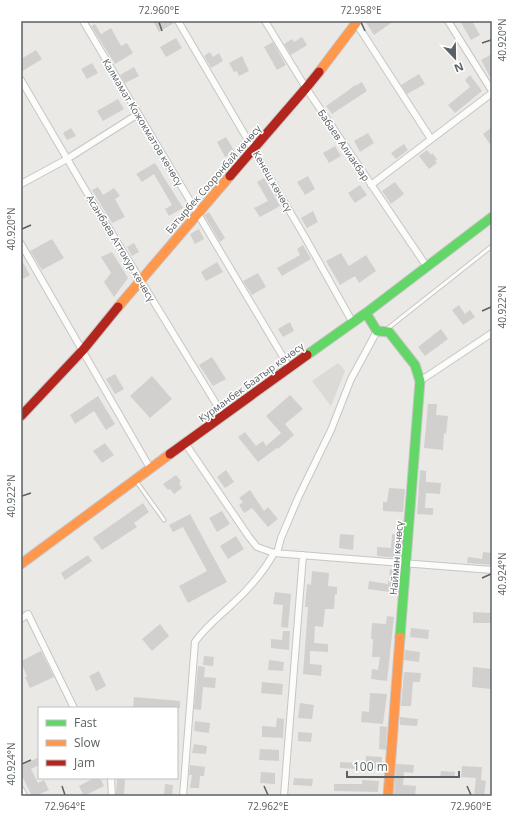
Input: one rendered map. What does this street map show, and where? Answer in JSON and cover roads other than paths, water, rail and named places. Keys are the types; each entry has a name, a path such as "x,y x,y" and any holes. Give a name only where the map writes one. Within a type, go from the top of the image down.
{"main road":[{"name":"Батырбек Сооронбай көчөсү","path":"22,414 83,350 140,280 306,88 355,22"},
{"name":"Курманбек Баатыр көчөсү","path":"21,564 150,468 366,313 492,217"},
{"name":"Найман көчөсү","path":"366,313 415,365 420,381 388,796"}],"street":[{"name":"Калмамат Кожокматов көчөсү","path":"83,21 289,367"},
{"name":"Кенеш көчөсү","path":"178,21 254,148 353,322"},
{"name":"Бабаев Алиакбар","path":"265,21 306,88 427,267"},
{"path":"371,185 492,92 448,21"},
{"path":"355,22 431,139"},
{"name":"Асанбаев Аттокур көчөсү","path":"21,80 67,159 223,415"},
{"path":"21,184 67,159 138,114"},
{"path":"21,244 150,468"},
{"path":"183,796 195,642 202,632 264,571 276,553 293,509 331,430 351,378 383,332"},
{"path":"420,381 492,333"},
{"path":"185,443 248,537 257,547 276,553 492,570"},
{"path":"284,796 303,555"},
{"path":"21,619 28,614 74,707"},
{"path":"111,779 112,796"},
{"path":"21,790 24,796"}],"lane":[{"path":"383,332 492,246"},
{"path":"135,480 164,520"}]}
